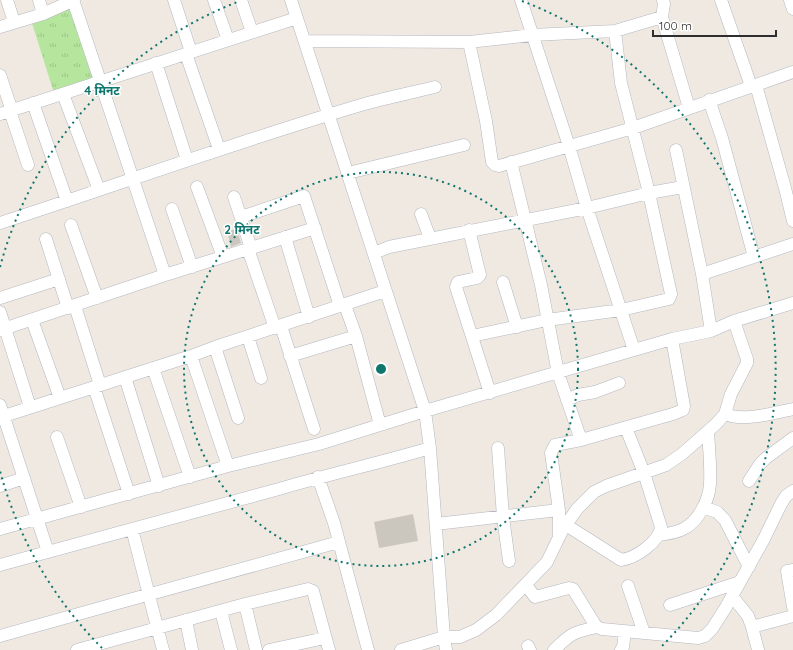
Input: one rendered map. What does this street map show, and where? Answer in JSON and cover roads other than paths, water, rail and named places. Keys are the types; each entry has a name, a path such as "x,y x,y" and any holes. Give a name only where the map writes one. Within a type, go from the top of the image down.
{"street":[{"path":"6,0 14,22"},
{"path":"39,0 43,14"},
{"path":"174,0 188,53 219,149"},
{"path":"214,0 228,40"},
{"path":"241,0 252,32"},
{"path":"291,0 425,411 430,448 446,650"},
{"path":"721,0 754,86 785,188 793,221"},
{"path":"790,0 793,9"},
{"path":"0,27 43,14 70,1 101,81 132,179 165,275"},
{"path":"525,1 532,35 634,350"},
{"path":"667,1 662,17 689,108"},
{"path":"305,40 469,42 532,35 615,32 662,17"},
{"path":"7,112 297,18"},
{"path":"472,336 547,320 621,310 669,299 671,294 649,193 621,83 615,32"},
{"path":"469,42 486,121 492,162 498,166 633,128 709,100 793,72"},
{"path":"156,64 187,160"},
{"path":"0,74 7,112 28,165"},
{"path":"0,223 219,149 362,104 435,87"},
{"path":"63,94 99,190"},
{"path":"709,100 722,138 754,257"},
{"path":"33,104 66,201"},
{"path":"348,173 464,145"},
{"path":"676,150 702,274 711,330"},
{"path":"511,162 542,285 547,320 558,373 581,440"},
{"path":"197,187 223,257"},
{"path":"374,253 389,247 430,238 587,208 649,193 683,187"},
{"path":"241,217 304,196 343,305 356,336 380,425"},
{"path":"234,197 249,248 290,356 314,429"},
{"path":"172,209 192,267"},
{"path":"421,214 430,238"},
{"path":"72,225 97,298"},
{"path":"3,329 165,275 315,228"},
{"path":"469,230 480,275 477,278 458,282 456,287 490,393"},
{"path":"285,237 309,317"},
{"path":"46,239 59,279 72,307 129,494"},
{"path":"702,274 793,244"},
{"path":"0,298 59,279"},
{"path":"503,282 517,327"},
{"path":"48,552 24,478 4,430 2,410 30,408 385,291"},
{"path":"0,529 228,466 319,444 425,411 634,350 711,330 734,321 793,303"},
{"path":"0,312 3,329 30,408"},
{"path":"32,320 60,398"},
{"path":"401,650 444,637 460,637 476,630 496,615 547,562 566,525 577,509 594,492 606,486 666,465 682,454 708,431 725,414 731,394 747,363 734,321"},
{"path":"290,356 356,336"},
{"path":"248,337 261,378"},
{"path":"560,536 551,453 555,445 626,428 682,410 684,406 672,339"},
{"path":"215,347 238,418"},
{"path":"191,356 228,466"},
{"path":"153,368 190,477"},
{"path":"125,377 159,486"},
{"path":"567,400 578,395 595,392 619,383"},
{"path":"725,414 732,417 759,416 793,409"},
{"path":"566,525 621,560 640,553 658,535 661,526 644,473 626,428"},
{"path":"658,535 669,534 685,528 696,518 703,507 710,484 708,431"},
{"path":"57,437 81,507"},
{"path":"749,481 760,464 766,458 793,438"},
{"path":"0,565 318,478 391,460 430,448"},
{"path":"498,448 503,517 509,561"},
{"path":"0,486 24,478"},
{"path":"318,478 339,542 368,650"},
{"path":"554,650 567,636 597,627 625,632 644,633 698,644 712,629 749,567 781,504 786,496 793,491"},
{"path":"703,507 717,512 724,520 749,567"},
{"path":"436,524 558,510"},
{"path":"132,529 148,595 164,650"},
{"path":"0,636 339,542"},
{"path":"793,570 787,571 793,607"},
{"path":"670,605 740,582"},
{"path":"526,585 535,597 569,588 573,589 597,627"},
{"path":"628,586 644,633"},
{"path":"77,650 122,644 158,628 245,604 308,589 313,591 329,650"},
{"path":"732,596 748,616 758,650"},
{"path":"245,604 256,650"},
{"path":"221,611 231,650"},
{"path":"752,627 793,616"},
{"path":"186,620 192,650"},
{"path":"624,649 625,632"},
{"path":"269,650 325,638"}]}
